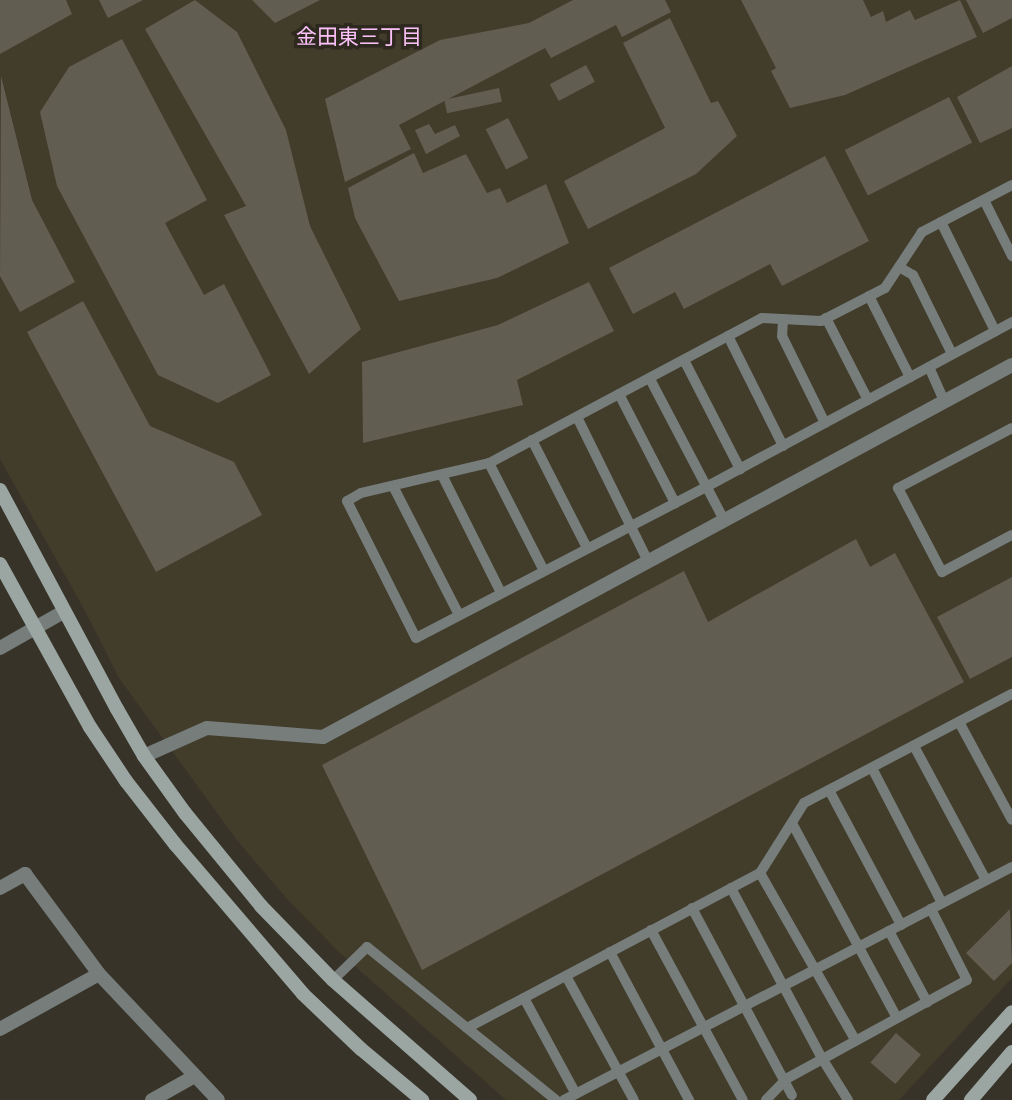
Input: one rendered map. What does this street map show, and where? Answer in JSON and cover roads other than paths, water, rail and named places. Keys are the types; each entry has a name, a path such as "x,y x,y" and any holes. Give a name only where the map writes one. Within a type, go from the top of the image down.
{"street":[{"path":"144,756 207,728 323,737 1012,365"},
{"path":"0,490 63,612 144,756 185,813 261,906 334,980 470,1100"},
{"path":"0,564 90,727 126,781 192,865 303,994 361,1049 422,1100"},
{"path":"0,648 63,612"},
{"path":"0,888 25,874 99,974 193,1077 218,1100"},
{"path":"0,1029 99,974"},
{"path":"933,1100 1012,1012"},
{"path":"971,1100 1012,1052"},
{"path":"152,1100 193,1077"}],"lane":[{"path":"1012,185 922,232 885,288 821,321 762,318 489,463 361,493 347,501 416,638 740,469 1012,322"},
{"path":"984,200 1012,256"},
{"path":"941,222 995,331"},
{"path":"899,267 914,275 952,354"},
{"path":"869,296 910,377"},
{"path":"826,318 868,400"},
{"path":"783,319 782,337 825,423"},
{"path":"728,336 783,446"},
{"path":"684,360 740,469"},
{"path":"929,367 944,400"},
{"path":"650,379 724,520"},
{"path":"620,394 675,503"},
{"path":"578,417 648,561"},
{"path":"1012,428 898,488 942,572 1012,535"},
{"path":"532,440 587,548"},
{"path":"489,463 544,571"},
{"path":"442,475 501,593"},
{"path":"393,486 458,615"},
{"path":"467,1028 760,873 804,803 959,722 1010,699"},
{"path":"959,722 1012,820"},
{"path":"914,746 986,880"},
{"path":"872,768 942,903"},
{"path":"829,790 901,925"},
{"path":"792,823 897,1018"},
{"path":"564,1100 1012,867"},
{"path":"760,873 817,968 856,1041"},
{"path":"731,888 782,986 848,1100"},
{"path":"692,908 786,1079 791,1098"},
{"path":"766,1100 786,1079 967,980 931,909"},
{"path":"651,930 743,1100"},
{"path":"889,931 927,1002"},
{"path":"334,980 367,947 556,1100"},
{"path":"610,952 689,1100"},
{"path":"566,976 634,1100"},
{"path":"524,998 576,1094"}],"district":[{"name":"金田東三丁目","path":"359,35"}]}
